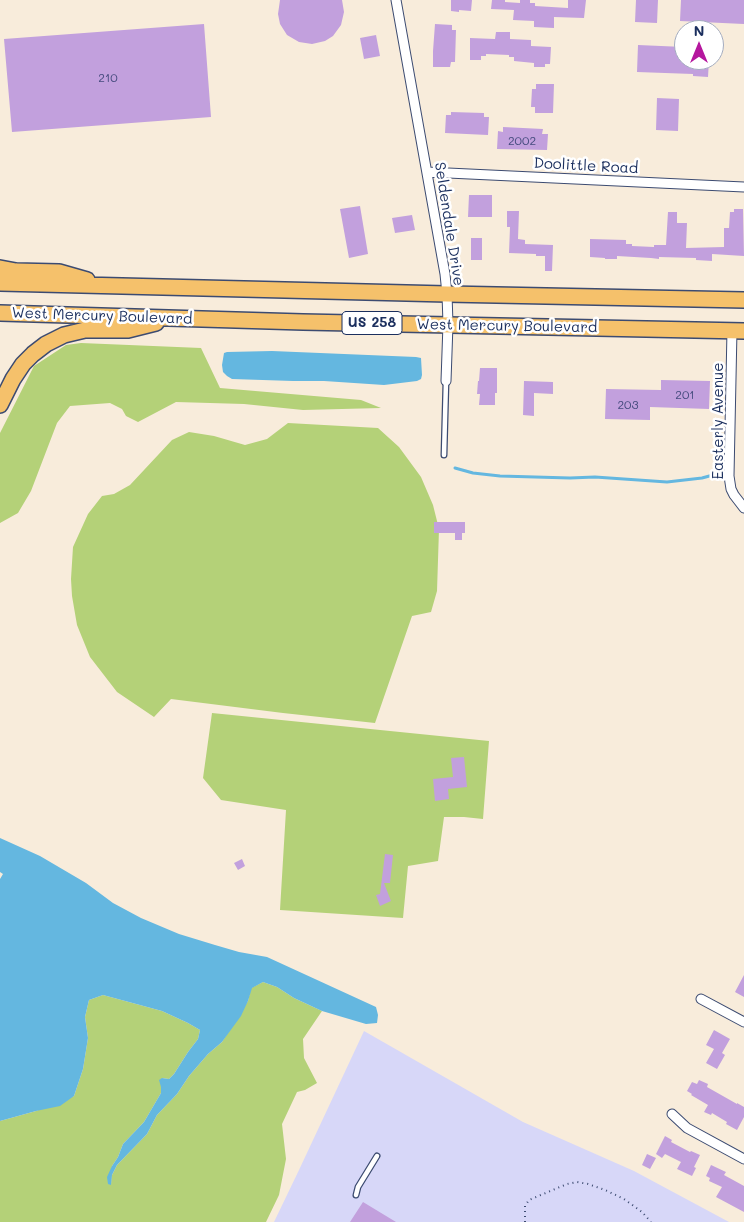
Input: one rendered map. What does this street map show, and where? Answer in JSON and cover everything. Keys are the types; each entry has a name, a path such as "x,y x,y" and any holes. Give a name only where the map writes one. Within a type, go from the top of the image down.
{"main road":[{"path":"0,268 16,271 59,272 110,286"},
{"name":"West Mercury Boulevard","path":"0,283 744,300"},
{"name":"West Mercury Boulevard","path":"0,313 303,322 738,331"},
{"path":"0,405 23,364 46,344 64,335 84,330 128,330 177,318"}],"street":[{"name":"Seldendale Drive","path":"396,0 445,274 448,324 446,381"},
{"name":"Doolittle Road","path":"427,172 744,188"},
{"name":"Easterly Avenue","path":"738,331 729,476 731,489 744,508"},
{"path":"702,999 744,1022"},
{"path":"672,1114 687,1128 744,1159"}],"lane":[{"name":"Seldendale Drive","path":"444,455 446,381"},
{"path":"356,1195 358,1187 377,1156"}],"path":[{"path":"525,1222 525,1206 529,1200 567,1184 577,1182 605,1190 624,1199 642,1212 651,1222"}],"shaded area":[{"path":"364,1031 523,1122 634,1171 729,1222 274,1222"}],"green space":[{"path":"81,343 201,348 220,388 361,400 381,408 303,410 244,404 176,402 138,422 126,416 122,409 110,403 70,406 57,423 31,491 18,513 0,523 0,433 34,366 66,345"},
{"path":"288,423 378,428 399,447 421,477 433,505 439,529 437,591 431,612 412,616 375,723 171,699 154,717 117,692 90,657 77,625 71,579 73,547 88,514 102,496 114,494 130,485 172,440 189,432 214,436 245,445 267,439"},
{"path":"212,713 489,741 483,819 444,817 438,861 408,866 403,918 280,910 286,810 221,800 203,778"},
{"path":"263,982 277,987 294,998 322,1011 303,1039 304,1058 317,1083 297,1092 282,1124 286,1159 279,1195 266,1222 0,1222 0,1121 36,1111 74,1096 83,1069 88,1038 85,1017 89,1000 103,995 162,1011 200,1030 198,1039 174,1074 169,1079 162,1078 161,1093 144,1122 123,1144 112,1166 111,1185 112,1175 117,1165 147,1134 157,1115 177,1094 189,1076 208,1054 222,1042 248,1001 251,988"}],"water":[{"path":"272,351 416,357 421,358 422,375 421,379 417,381 384,385 324,381 232,379 223,372 224,353"},
{"path":"0,838 40,856 86,883 113,903 141,918 179,934 239,952 267,957 376,1007 377,1023 366,1024 322,1011 294,998 277,987 263,982 252,988 241,1016 222,1042 208,1054 189,1076 177,1094 157,1115 147,1134 117,1165 112,1175 111,1185 108,1184 107,1177 123,1144 144,1122 161,1093 159,1080 162,1078 169,1079 174,1074 198,1039 200,1030 162,1011 103,995 89,1000 85,1017 88,1038 83,1069 74,1096 60,1106 0,1121 0,879 3,874 0,872"}],"building":[{"path":"280,0 342,0 344,12 341,25 333,36 325,41 312,44 299,42 287,35 280,24 278,14"},
{"path":"451,0 472,0 471,11 451,11"},
{"path":"492,0 520,3 520,0 530,0 530,3 535,3 535,6 568,8 568,0 586,0 584,18 554,17 554,28 534,27 534,21 513,20 514,10 491,9"},
{"path":"636,0 658,0 657,23 635,22"},
{"path":"681,0 744,0 744,24 724,23 724,20 680,20"},
{"path":"204,24 211,117 12,132 4,39"},
{"path":"435,24 452,25 452,30 456,30 455,62 451,62 450,67 433,67"},
{"path":"496,32 510,32 510,39 531,40 531,46 551,47 550,64 545,64 545,67 534,67 534,63 514,61 514,57 509,57 509,55 486,54 486,56 481,56 481,60 470,60 470,38 495,39"},
{"path":"376,35 380,56 364,59 360,38"},
{"path":"638,45 674,47 674,70 708,70 708,77 693,76 693,74 637,72"},
{"path":"536,84 554,84 553,113 535,113 535,107 531,107 532,89 536,89"},
{"path":"657,98 679,99 678,131 656,130"},
{"path":"451,112 484,113 484,117 489,117 488,135 445,133 446,115 451,115"},
{"path":"503,127 543,129 542,134 548,134 547,150 497,149 498,131 503,132"},
{"path":"469,195 492,195 492,217 468,217"},
{"path":"360,206 368,254 349,258 340,209"},
{"path":"734,209 743,209 744,256 712,254 712,261 696,260 696,258 659,257 659,259 617,256 617,259 605,259 590,257 590,239 626,240 626,244 632,244 632,246 654,247 654,245 666,245 668,212 677,212 677,223 687,223 686,248 724,247 724,228 729,228 730,212 734,212"},
{"path":"507,211 519,211 518,239 525,240 525,244 553,245 552,271 545,271 545,256 509,253 510,227 507,227"},
{"path":"412,215 415,230 395,233 392,218"},
{"path":"471,238 482,238 482,260 471,260"},
{"path":"480,368 497,368 495,405 479,405 480,394 477,394"},
{"path":"661,380 710,381 709,409 650,407 650,420 605,419 606,389 661,390"},
{"path":"524,381 553,382 553,394 534,393 534,416 523,415"},
{"path":"434,522 465,522 465,533 462,533 462,540 455,540 455,533 434,533"},
{"path":"464,757 467,787 448,789 449,799 435,801 433,779 453,777 451,758"},
{"path":"385,854 393,855 390,883 384,883 391,901 380,906 376,895 380,894"},
{"path":"242,859 245,866 238,870 234,863"},
{"path":"744,975 744,997 735,992"},
{"path":"714,1030 730,1039 722,1053 725,1055 717,1069 706,1063 714,1049 706,1045"},
{"path":"699,1080 708,1084 707,1087 744,1107 744,1117 737,1130 712,1113 711,1115 704,1112 708,1105 687,1091 692,1082 697,1084"},
{"path":"665,1136 672,1140 671,1142 700,1155 692,1176 677,1169 681,1162 665,1154 662,1158 656,1154"},
{"path":"647,1154 656,1158 650,1169 642,1165"},
{"path":"711,1165 726,1172 724,1175 744,1186 744,1212 716,1197 722,1187 709,1181 710,1178 706,1176"},
{"path":"363,1202 396,1222 350,1222"}],"waterway":[{"path":"455,468 473,473 500,476 595,477 667,482 713,475"}]}
